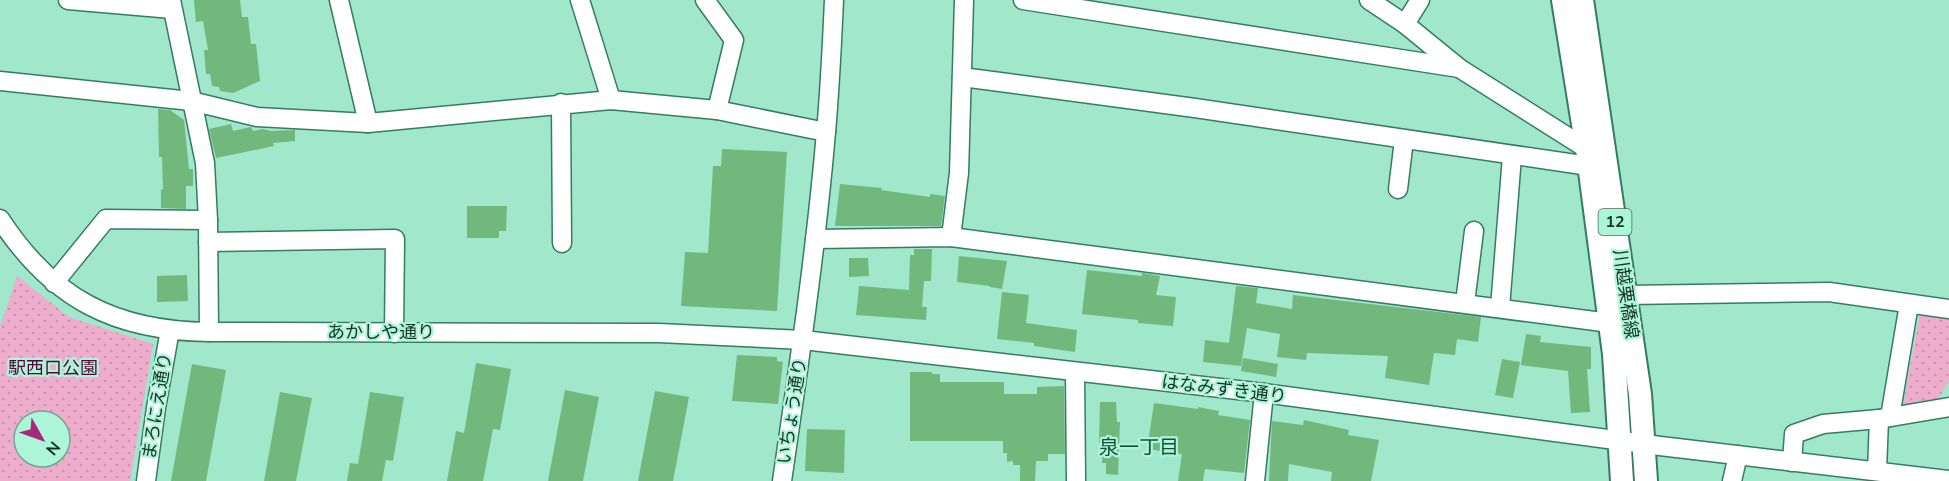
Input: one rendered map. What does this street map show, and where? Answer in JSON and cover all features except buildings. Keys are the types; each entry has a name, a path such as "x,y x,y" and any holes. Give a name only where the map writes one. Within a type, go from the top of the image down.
{"main road":[{"name":"川越栗橋線","path":"1563,0 1588,158 1610,323 1618,392 1622,481"},
{"name":"川越栗橋線","path":"1582,0 1640,394 1646,481"}],"street":[{"path":"68,0 171,5 205,164 209,332"},
{"path":"339,0 368,123"},
{"path":"580,0 610,100"},
{"path":"705,0 734,40 717,110"},
{"name":"いちょう通り","path":"782,481 815,239 826,132 834,0"},
{"path":"951,237 959,173 964,0"},
{"path":"1023,0 1459,68"},
{"path":"1369,0 1405,24 1459,68 1588,158"},
{"path":"1405,24 1420,0"},
{"path":"962,77 1195,108 1512,156 1588,158"},
{"path":"0,81 191,101 257,117 368,123 610,100 717,110 826,132"},
{"path":"561,104 562,243"},
{"path":"1398,189 1404,140"},
{"path":"1500,308 1512,156"},
{"name":"あかしや通り","path":"0,219 31,261 54,283 102,312 133,324 170,330 659,333 803,340"},
{"path":"54,283 106,219 208,220"},
{"path":"1465,303 1474,231"},
{"path":"815,239 951,237 1610,323"},
{"path":"208,242 395,239 394,333"},
{"path":"1626,295 1829,292 1949,309"},
{"path":"1877,471 1884,418 1909,304"},
{"name":"まろにえ通り","path":"146,481 170,330"},
{"name":"はなみずき通り","path":"803,340 1264,393 1644,444 1949,480"},
{"path":"1075,372 1076,481"},
{"path":"1255,481 1264,393"},
{"path":"1792,462 1794,434 1823,424 1884,418 1949,407"},
{"path":"1732,481 1738,455"}],"green space":[{"name":"駅西口公園","path":"17,276 69,317 153,344 130,481 0,481 0,327"},
{"path":"1921,308 1949,308 1949,381 1939,398 1903,406"}],"district":[{"name":"泉一丁目","path":"1139,447"}]}
